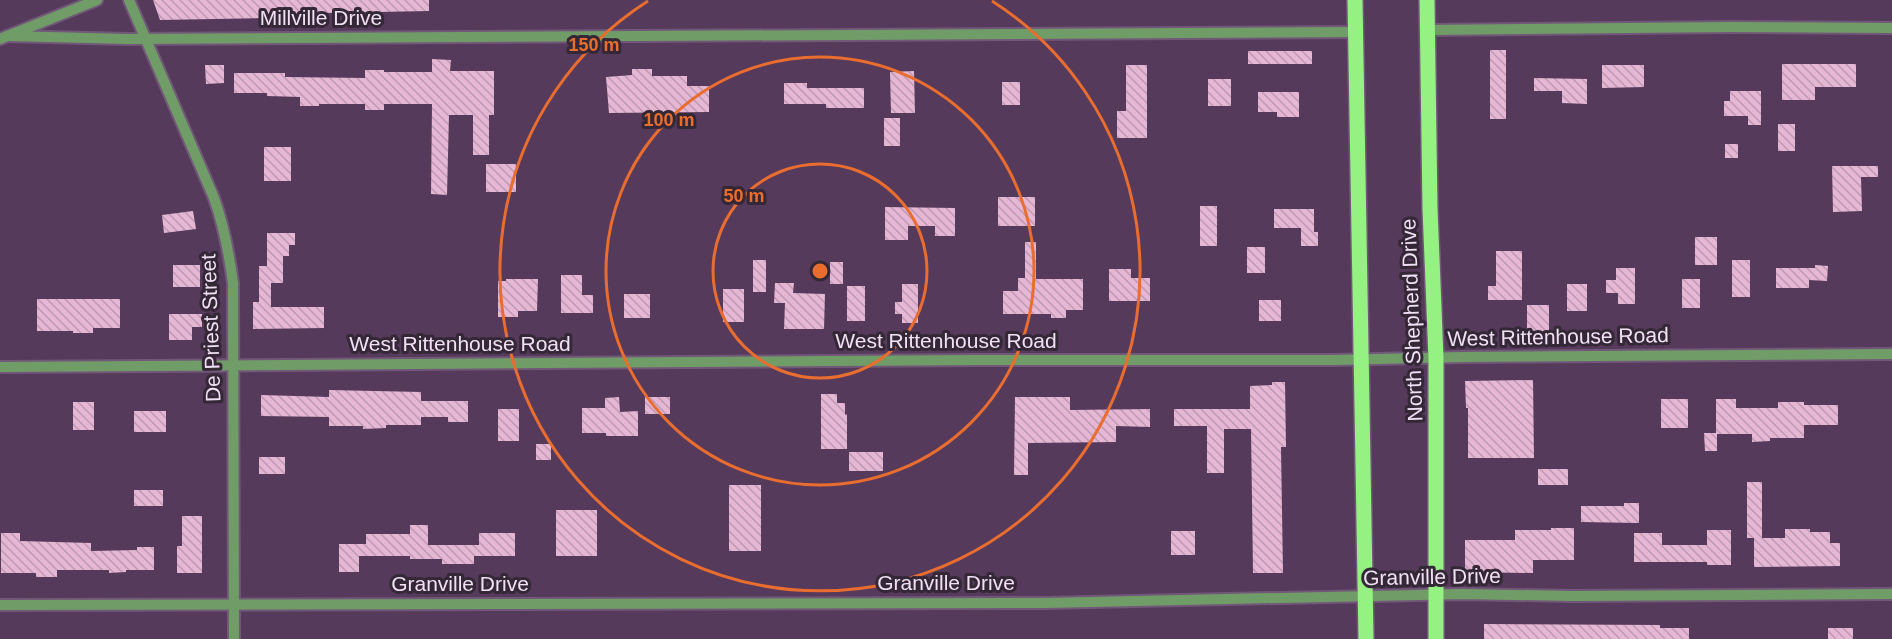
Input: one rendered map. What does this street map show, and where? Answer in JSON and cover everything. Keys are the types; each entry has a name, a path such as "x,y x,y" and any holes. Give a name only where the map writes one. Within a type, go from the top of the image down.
{"main road":[{"path":"1355,0 1366,639"},
{"name":"North Shepherd Drive","path":"1427,0 1430,209 1436,358 1436,639"}],"street":[{"path":"4,38 97,0"},
{"name":"De Priest Street","path":"129,0 222,218 229,247 233,283 234,639"},
{"path":"1427,30 1892,27"},
{"name":"Millville Drive","path":"4,38 1355,32"},
{"name":"West Rittenhouse Road","path":"0,367 1892,354"},
{"name":"Granville Drive","path":"0,605 1045,603 1436,595 1892,594"}],"building":[{"path":"153,0 429,0 429,11 325,13 326,17 160,20"},
{"path":"1490,50 1506,50 1506,119 1490,119"},
{"path":"1248,51 1312,51 1312,64 1248,64"},
{"path":"432,59 451,60 450,71 494,71 494,115 489,115 489,155 473,155 473,115 449,115 447,195 431,194 432,104 384,104 384,110 365,110 365,104 300,106 300,97 267,96 267,93 234,93 234,73 285,73 285,77 365,78 365,70 432,72"},
{"path":"1782,64 1856,64 1856,87 1815,87 1815,100 1782,100"},
{"path":"205,65 224,65 224,83 206,84"},
{"path":"1126,65 1147,65 1147,138 1117,138 1117,111 1126,111"},
{"path":"1602,65 1644,65 1644,87 1602,88"},
{"path":"632,69 652,69 652,76 687,76 687,86 709,86 709,112 609,113 606,77 632,75"},
{"path":"914,71 915,113 891,113 890,72"},
{"path":"1534,78 1587,79 1587,104 1562,103 1562,91 1534,91"},
{"path":"1208,79 1231,79 1231,106 1208,106"},
{"path":"1002,82 1020,82 1020,105 1002,105"},
{"path":"784,83 807,83 807,88 864,88 864,108 826,108 826,104 784,104"},
{"path":"1730,91 1761,91 1761,125 1748,125 1748,116 1724,116 1724,101 1730,101"},
{"path":"1258,92 1299,92 1299,117 1277,117 1277,112 1258,112"},
{"path":"884,118 900,118 900,146 884,146"},
{"path":"1778,124 1795,124 1795,151 1778,151"},
{"path":"1725,144 1738,144 1738,158 1725,158"},
{"path":"264,147 291,147 291,181 264,181"},
{"path":"486,164 516,164 516,192 486,192"},
{"path":"1832,166 1878,166 1878,177 1861,177 1862,211 1833,212"},
{"path":"998,197 1035,197 1035,226 998,226"},
{"path":"1200,206 1217,206 1217,246 1200,246"},
{"path":"885,207 955,208 955,236 935,236 935,226 908,226 908,240 885,240"},
{"path":"1274,209 1314,209 1314,232 1318,232 1318,246 1301,246 1301,228 1274,228"},
{"path":"193,211 196,229 164,233 162,215"},
{"path":"267,233 295,233 295,245 289,245 289,256 283,256 283,283 271,283 271,307 324,307 324,328 253,329 253,302 259,302 259,266 267,266"},
{"path":"1695,237 1717,237 1717,265 1695,265"},
{"path":"1025,242 1036,242 1036,279 1083,279 1083,310 1066,310 1066,318 1051,318 1051,314 1003,314 1003,291 1018,291 1018,278 1025,278"},
{"path":"1247,247 1265,247 1265,273 1247,273"},
{"path":"1496,251 1522,251 1522,300 1488,300 1488,286 1496,286"},
{"path":"753,260 766,260 766,292 753,292"},
{"path":"1732,260 1750,260 1750,297 1732,297"},
{"path":"830,262 843,262 843,284 830,284"},
{"path":"173,265 200,265 200,287 173,287"},
{"path":"1815,265 1828,266 1827,281 1809,280 1809,288 1776,288 1776,268 1815,268"},
{"path":"1616,268 1635,268 1635,304 1618,304 1618,293 1606,293 1606,280 1616,280"},
{"path":"1109,269 1131,269 1131,278 1150,278 1150,301 1109,301"},
{"path":"561,275 582,275 582,295 593,295 593,313 561,313"},
{"path":"506,279 538,279 537,311 518,311 518,317 498,317 498,281 506,281"},
{"path":"1682,279 1700,279 1700,308 1682,308"},
{"path":"775,283 794,283 793,293 825,294 824,329 784,329 785,303 774,303"},
{"path":"902,284 918,284 918,323 902,323 902,314 895,314 895,302 902,302"},
{"path":"1567,284 1587,284 1587,311 1567,311"},
{"path":"847,286 865,286 865,321 847,321"},
{"path":"723,289 744,289 744,322 723,322"},
{"path":"624,294 650,294 650,318 624,318"},
{"path":"37,299 120,299 120,328 93,328 93,333 37,331"},
{"path":"1259,300 1281,300 1281,321 1259,321"},
{"path":"1527,305 1549,305 1549,334 1527,334"},
{"path":"169,314 202,314 202,327 192,327 192,340 169,340"},
{"path":"1533,380 1534,458 1468,458 1468,408 1466,408 1465,381"},
{"path":"1272,382 1285,382 1286,447 1281,447 1283,573 1253,573 1251,429 1224,429 1224,473 1207,473 1207,426 1174,426 1174,409 1250,409 1250,386 1272,385"},
{"path":"329,390 421,392 421,401 468,401 468,422 448,422 448,417 421,417 421,425 386,425 386,428 363,429 363,426 329,426 329,417 261,416 261,395 329,397"},
{"path":"821,394 837,394 837,403 845,403 847,449 821,449"},
{"path":"619,397 620,412 638,411 638,436 582,433 582,408 605,408 605,398"},
{"path":"645,397 670,397 670,414 645,414"},
{"path":"1015,397 1070,397 1070,410 1150,409 1150,427 1116,426 1116,442 1028,443 1028,475 1014,475"},
{"path":"1661,399 1688,399 1688,428 1661,428"},
{"path":"1716,399 1736,399 1736,408 1778,408 1778,402 1838,405 1838,425 1804,425 1804,438 1770,438 1770,441 1752,442 1752,434 1717,434 1717,451 1705,451 1704,433 1716,433"},
{"path":"73,402 94,402 94,430 73,430"},
{"path":"498,409 519,409 519,441 498,441"},
{"path":"134,411 166,411 166,432 134,432"},
{"path":"536,444 551,444 551,460 536,460"},
{"path":"849,452 883,452 883,471 849,471"},
{"path":"259,457 285,457 285,474 259,474"},
{"path":"1538,469 1568,469 1568,485 1538,485"},
{"path":"1747,482 1762,482 1762,538 1785,538 1785,529 1830,532 1830,543 1840,543 1840,566 1754,567 1754,538 1747,538"},
{"path":"729,485 761,485 761,551 729,551"},
{"path":"134,490 163,490 163,506 134,506"},
{"path":"1624,503 1639,503 1639,523 1581,522 1581,506 1624,506"},
{"path":"556,510 597,510 597,556 556,556"},
{"path":"182,516 202,516 202,573 177,573 177,546 182,546"},
{"path":"410,525 428,525 428,545 479,545 479,533 515,533 515,556 474,556 474,564 442,564 442,559 410,559 410,556 359,556 359,572 339,572 339,544 366,544 366,534 410,534"},
{"path":"1551,528 1574,528 1574,560 1533,560 1533,573 1465,572 1465,540 1515,540 1515,530 1551,530"},
{"path":"1707,530 1731,530 1731,565 1707,565 1707,562 1634,562 1634,533 1662,533 1662,545 1707,545"},
{"path":"1171,531 1195,531 1195,555 1171,555"},
{"path":"1,533 20,533 20,541 91,543 91,551 137,550 137,547 154,547 154,570 126,570 126,572 109,573 109,570 57,570 57,577 36,577 36,573 1,573"},
{"path":"1484,624 1660,625 1660,628 1689,628 1689,639 1484,639"},
{"path":"1828,628 1853,628 1853,639 1828,639"}]}
